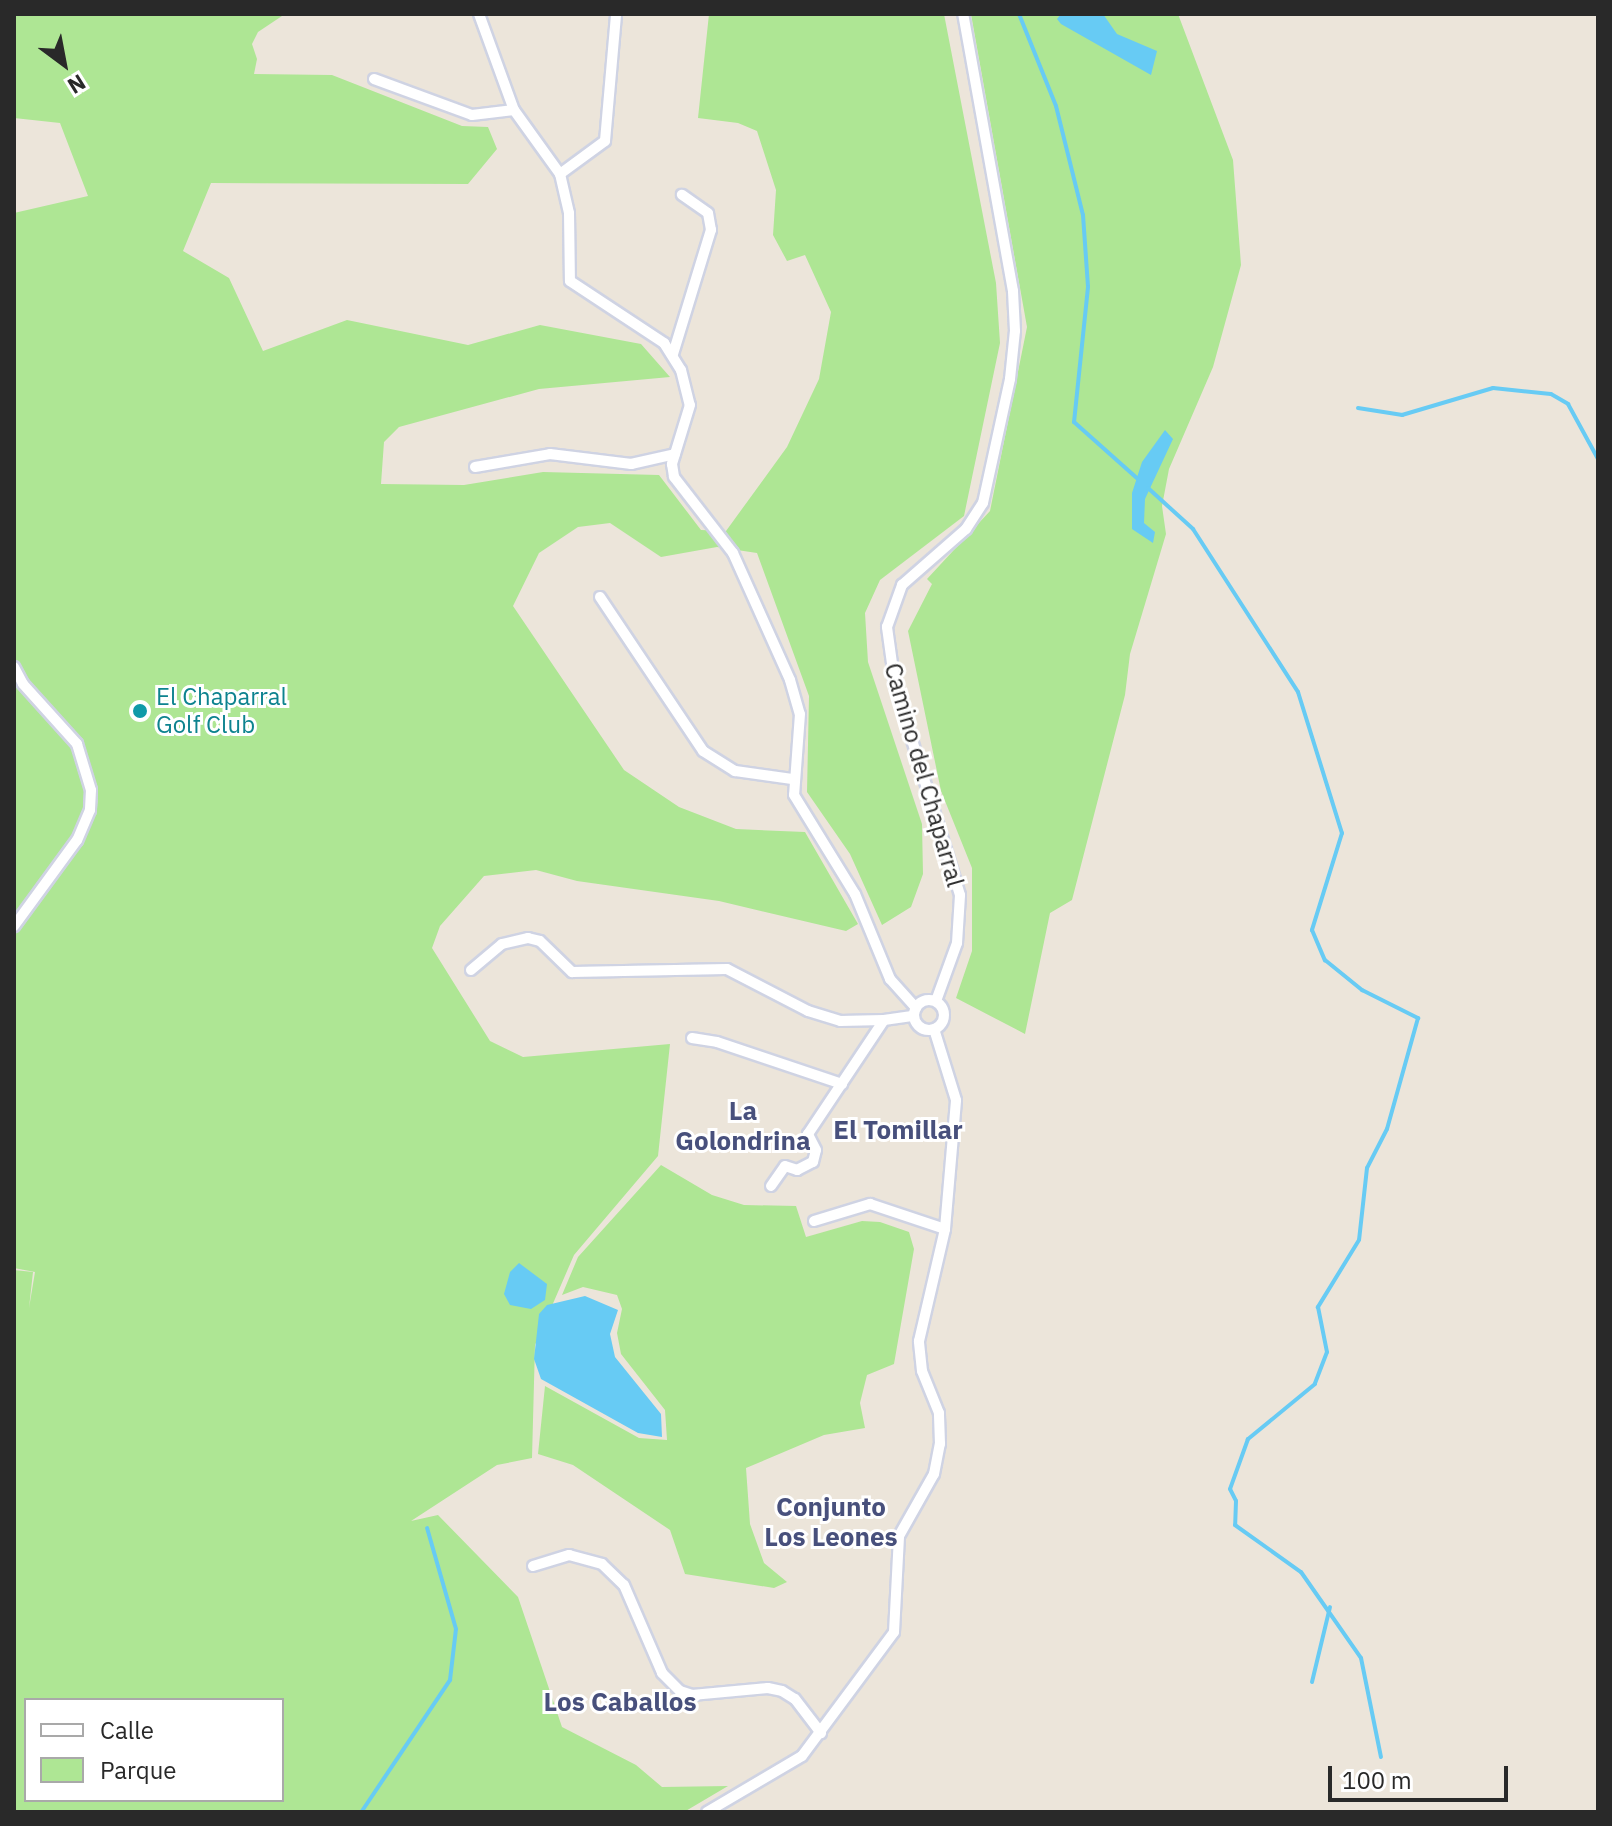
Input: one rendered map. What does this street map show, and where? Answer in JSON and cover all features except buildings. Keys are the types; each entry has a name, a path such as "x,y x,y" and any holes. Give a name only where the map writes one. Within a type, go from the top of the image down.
{"street":[{"path":"479,14 514,110 560,174 569,213 570,281 650,332 673,354 690,405 672,464 679,488 733,553 793,688 801,733 792,779 794,795 855,894 890,979 915,1012 921,1028 934,1029"},
{"path":"560,174 605,141 616,14"},
{"name":"Camino del Chaparral","path":"936,1001 957,943 960,895 895,685 887,627 902,585 966,529 983,503 1010,379 1015,331 1013,291 963,14"},
{"path":"374,79 472,115 514,110"},
{"path":"673,354 711,230 708,213 682,195"},
{"path":"475,467 550,454 631,464 675,454"},
{"path":"600,597 703,751 735,771 792,779"},
{"path":"14,667 23,684 77,744 91,790 90,810 77,840 14,926"},
{"path":"471,970 502,944 528,938 540,941 572,972 727,969 808,1011 840,1021 884,1020 915,1012 922,1001 936,1001 944,1018 934,1029"},
{"path":"771,1186 785,1166 797,1170 813,1162 816,1150 808,1134 884,1020"},
{"path":"707,1812 788,1769 821,1733 894,1632 900,1597 899,1536 934,1474 941,1429 919,1357 919,1341 945,1229 956,1100 934,1029"},
{"path":"692,1038 717,1042 842,1084"},
{"path":"814,1221 870,1204 945,1229"},
{"path":"533,1566 569,1555 602,1564 624,1585 669,1682 692,1695 768,1688 782,1691 795,1699 821,1733"}],"green space":[{"name":"El Chaparral Golf Club","path":"14,14 285,14 258,32 252,44 257,59 254,74 332,75 462,126 488,127 497,149 468,184 211,183 183,251 229,278 263,351 347,320 468,345 540,325 641,344 670,377 539,389 399,427 384,442 381,484 464,485 543,472 659,475 701,530 726,531 787,447 819,379 831,312 805,255 787,261 773,235 776,190 757,131 738,123 698,118 709,14 944,14 996,283 1000,343 964,516 880,580 865,613 868,662 922,824 923,874 911,907 882,925 850,854 807,792 809,696 757,553 717,547 661,557 610,523 578,527 539,553 513,606 624,770 679,807 736,829 805,832 858,924 846,931 719,901 577,881 536,870 484,876 440,926 432,948 490,1041 523,1057 670,1044 658,1156 574,1255 535,1345 532,1458 497,1465 411,1521 438,1515 518,1597 562,1727 636,1765 662,1787 728,1786 684,1812 14,1812 14,1270 33,1272 29,1308 35,1272 14,1268 14,213 88,196 60,123 14,118"},
{"path":"971,14 1178,14 1233,160 1241,265 1213,367 1169,469 1162,506 1166,534 1130,654 1125,695 1072,900 1050,913 1025,1034 956,998 972,951 972,868 941,791 908,631 932,584 927,579 990,511 1027,327"},
{"path":"661,1165 712,1195 744,1205 796,1206 806,1237 862,1221 880,1222 909,1232 914,1249 894,1364 867,1375 860,1403 865,1428 824,1435 746,1468 750,1524 764,1563 787,1582 774,1588 685,1574 670,1530 573,1465 538,1454 545,1386 639,1438 667,1440 665,1410 621,1354 617,1333 622,1309 617,1295 583,1287 562,1295 578,1257"}],"water":[{"path":"1061,14 1103,14 1117,34 1157,51 1151,75 1061,24 1057,19"},
{"path":"1165,430 1173,439 1145,499 1144,523 1155,532 1153,543 1132,529 1132,493 1142,462"},
{"path":"519,1263 547,1284 545,1300 531,1309 510,1305 504,1294 510,1272"},
{"path":"585,1296 618,1310 610,1334 615,1357 661,1414 662,1437 638,1433 541,1379 534,1359 539,1314 547,1305"}],"waterway":[{"path":"1019,14 1056,106 1083,215 1088,287 1074,422 1138,479"},
{"path":"1358,408 1402,415 1493,388 1551,394 1568,404 1598,459"},
{"path":"1148,488 1193,529 1298,692 1342,833 1312,930 1325,960 1362,990 1418,1018 1387,1129 1367,1168 1359,1240 1318,1307 1327,1352 1315,1384 1248,1439 1230,1489 1236,1501 1235,1525 1301,1572 1361,1658 1381,1757"},
{"path":"362,1811 450,1680 456,1629 427,1528"},
{"path":"1312,1682 1330,1607"}],"place":[{"name":"El Chaparral Golf Club","path":"140,711"}],"district":[{"name":"La Golondrina","path":"743,1126"},
{"name":"El Tomillar","path":"898,1130"},
{"name":"Conjunto Los Leones","path":"831,1522"},
{"name":"Los Caballos","path":"620,1702"}]}
